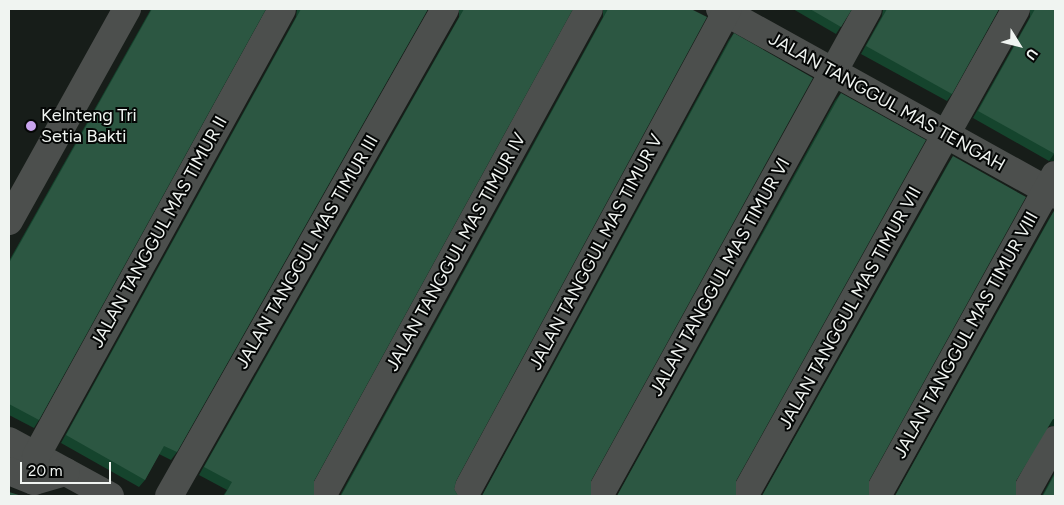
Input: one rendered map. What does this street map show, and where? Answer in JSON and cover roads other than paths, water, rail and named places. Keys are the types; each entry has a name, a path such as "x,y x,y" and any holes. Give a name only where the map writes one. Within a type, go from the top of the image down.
{"street":[{"path":"9,221 127,9"},
{"name":"JALAN TANGGUL MAS TIMUR II","path":"36,456 282,9"},
{"name":"JALAN TANGGUL MAS TIMUR III","path":"169,496 445,9"},
{"name":"JALAN TANGGUL MAS TIMUR IV","path":"322,496 589,9"},
{"name":"JALAN TANGGUL MAS TENGAH","path":"754,9 838,65"},
{"name":"JALAN TANGGUL MAS TIMUR VI","path":"599,496 868,9"},
{"name":"JALAN TANGGUL MAS TIMUR VII","path":"744,496 1016,9"},
{"name":"JALAN TANGGUL MAS TENGAH","path":"725,10 838,65 951,128 1053,181"},
{"name":"JALAN TANGGUL MAS TIMUR V","path":"464,496 725,10"},
{"name":"JALAN TANGGUL MAS TIMUR VIII","path":"877,496 1053,181"},
{"path":"1024,496 1055,440"},
{"path":"9,441 110,496"},
{"path":"9,471 34,481 66,472"}],"place":[{"name":"Kelnteng Tri Setia Bakti","path":"31,126"}]}
